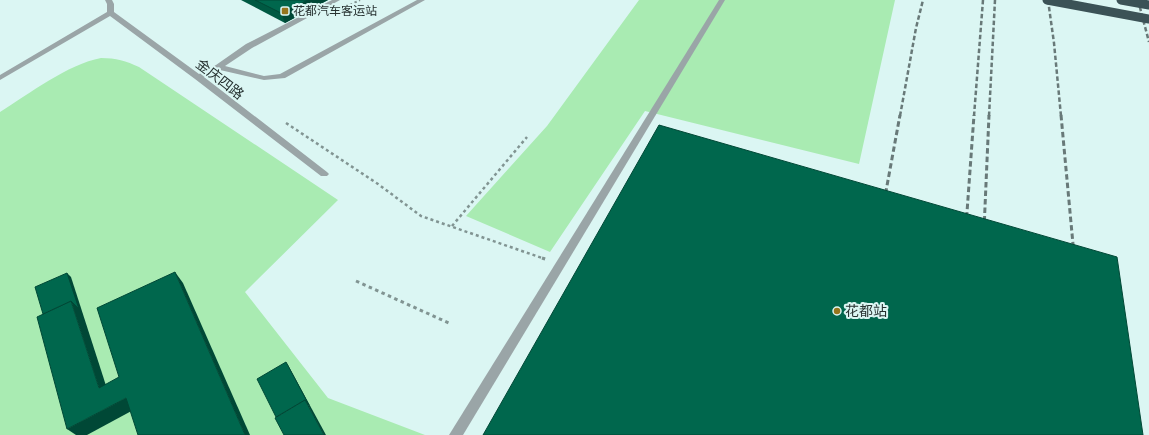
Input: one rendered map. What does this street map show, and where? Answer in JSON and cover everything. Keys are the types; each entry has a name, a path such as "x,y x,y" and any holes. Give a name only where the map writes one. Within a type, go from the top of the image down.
{"highway":[{"path":"1047,0 1149,19"},
{"path":"1121,0 1149,5"}],"street":[{"path":"0,78 110,13 111,4 108,0"},
{"path":"198,77 219,66 249,46 337,0"},
{"path":"219,66 264,78 282,76 422,0"},
{"path":"456,435 722,0"},
{"name":"金庆四路","path":"110,13 198,77 324,174"}],"path":[{"path":"347,7 360,0"},
{"path":"282,121 378,184 421,216 560,264"},
{"path":"452,226 527,137"},
{"path":"356,281 451,324"}],"green space":[{"path":"639,0 895,0 859,164 645,111 550,252 466,216 547,126"},
{"path":"101,58 121,60 139,67 338,200 245,292 328,398 425,435 0,435 0,112 75,66"}],"building":[{"path":"255,0 308,0 281,13"},
{"name":"花都站","path":"659,125 1117,257 1143,435 483,435"},
{"path":"175,272 245,435 138,435 126,398 67,429 37,317 71,301 99,388 119,377 97,308"},
{"path":"67,273 79,309 71,301 43,314 35,287"},
{"path":"286,362 309,405 305,400 276,417 257,379"},
{"path":"305,400 324,435 284,435 275,418"}],"railway":[{"path":"900,116 916,28 923,0"},
{"path":"974,116 983,0"},
{"path":"989,116 995,0"},
{"path":"1048,0 1061,116"},
{"path":"1138,0 1149,42"},
{"path":"884,202 900,115"},
{"path":"966,226 974,115"},
{"path":"984,230 989,115"},
{"path":"1061,115 1074,255"}],"place":[{"name":"花都汽车客运站","path":"285,11"},
{"name":"花都站","path":"837,311"}]}
